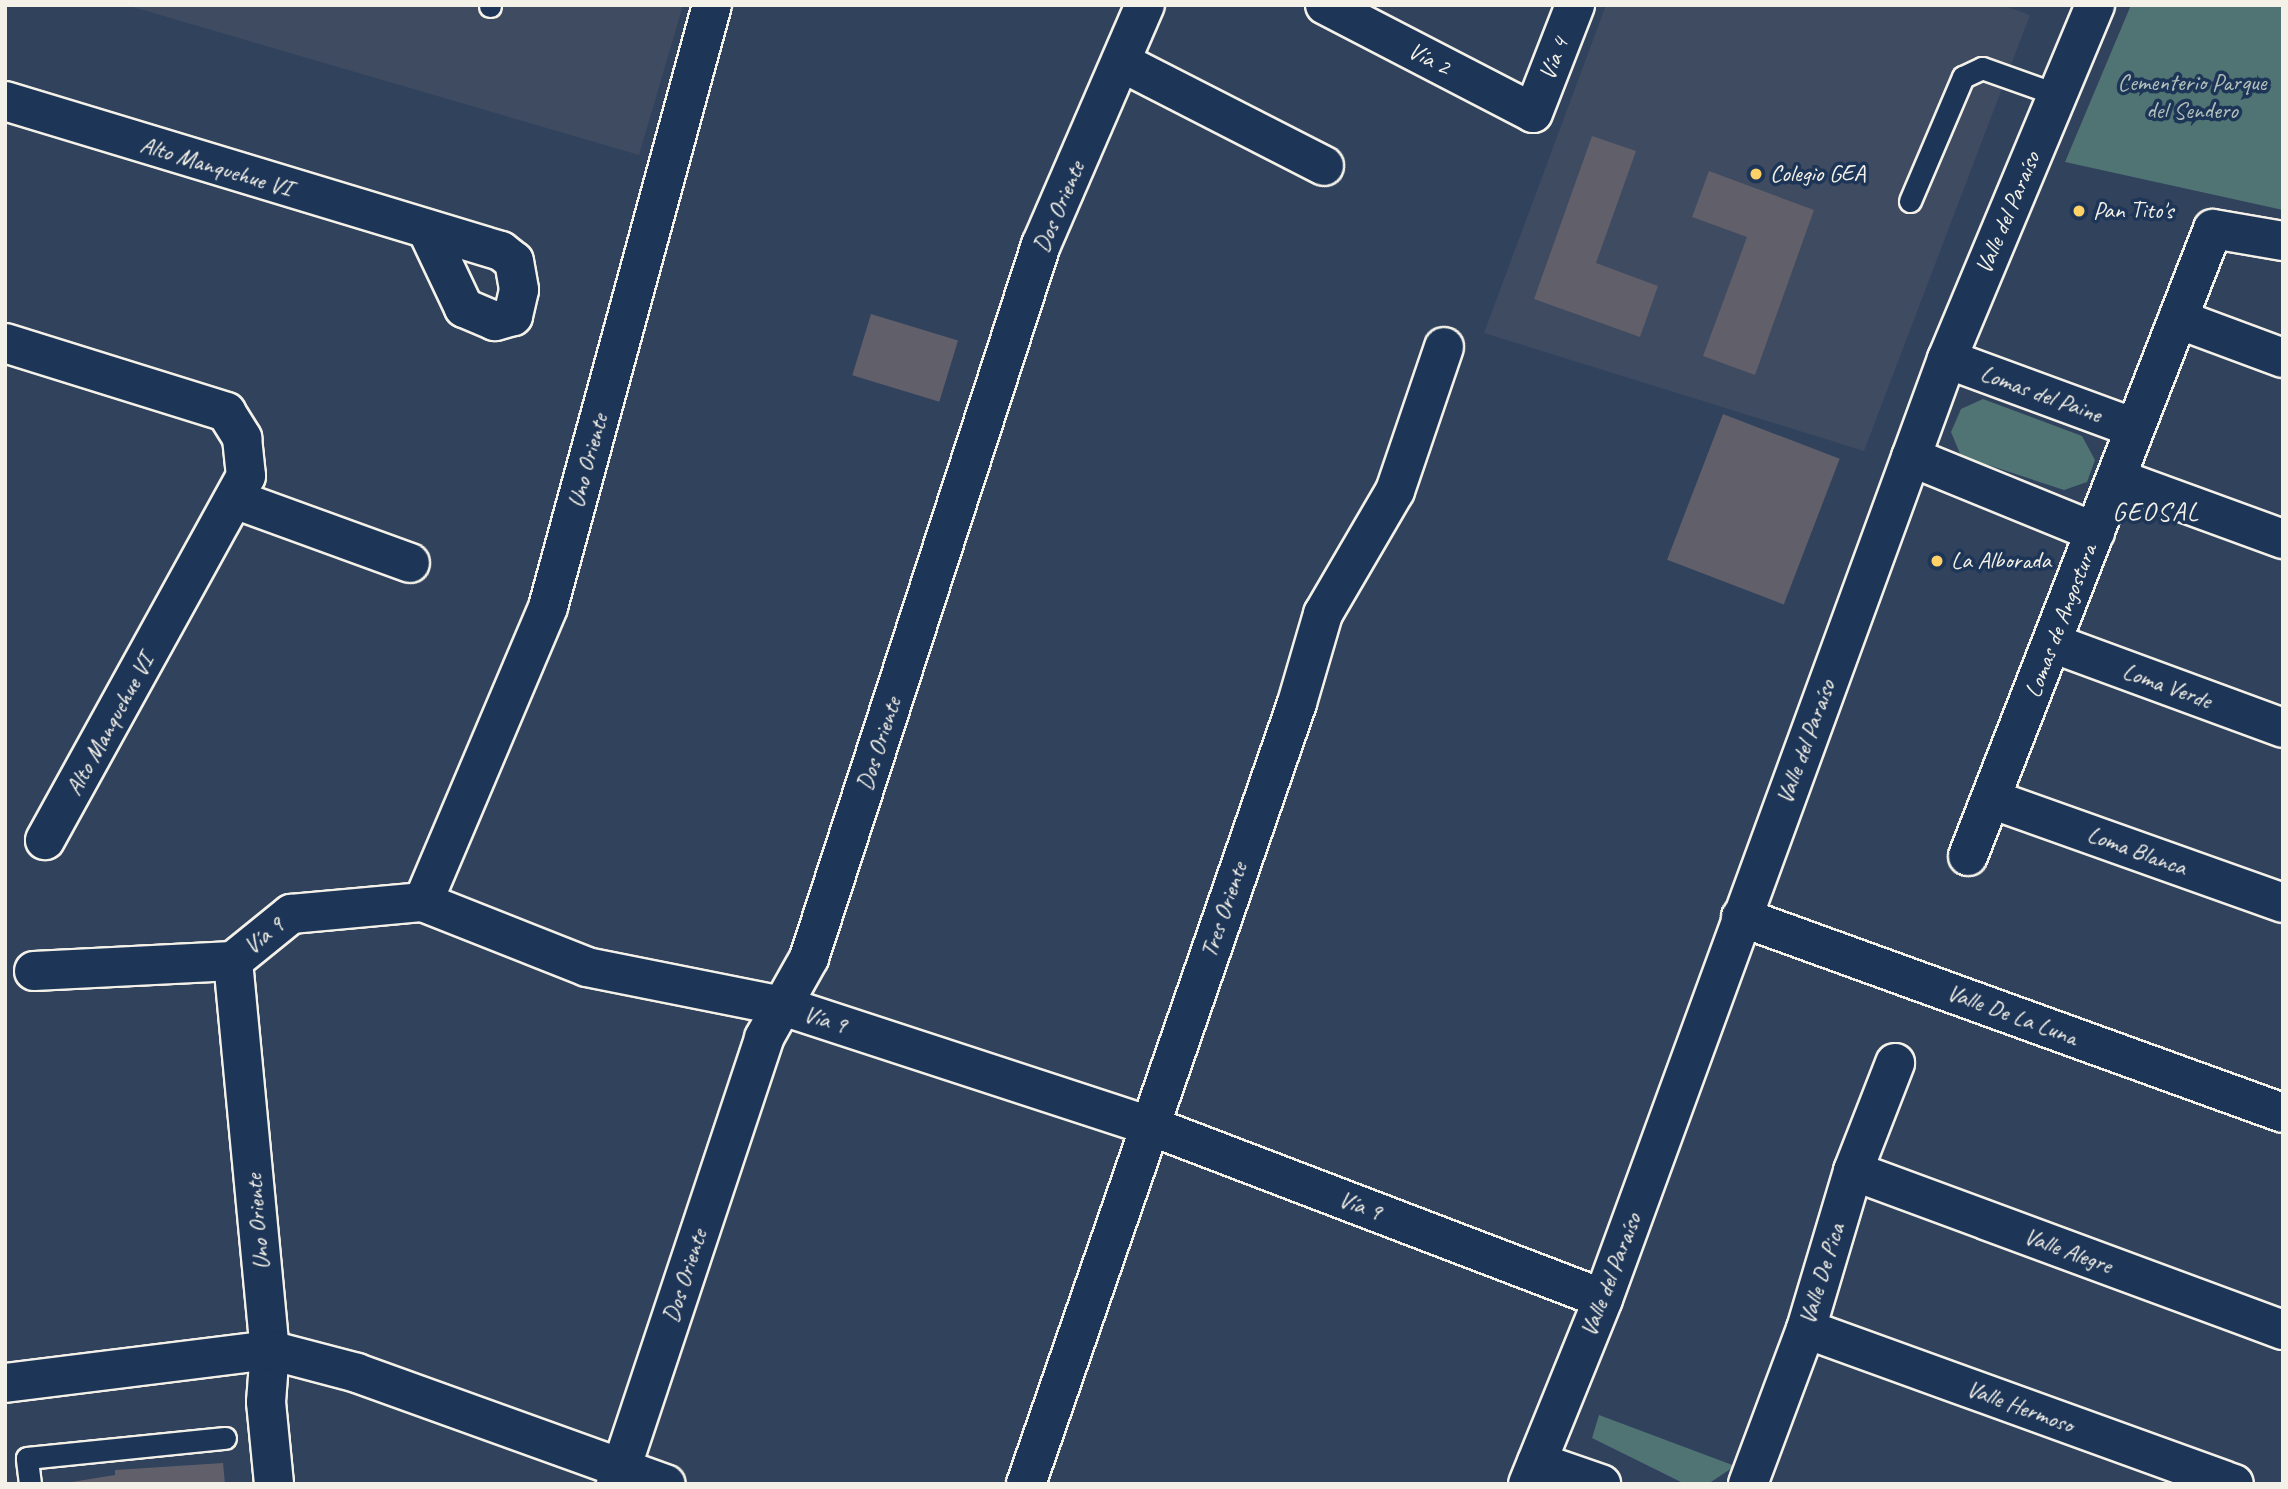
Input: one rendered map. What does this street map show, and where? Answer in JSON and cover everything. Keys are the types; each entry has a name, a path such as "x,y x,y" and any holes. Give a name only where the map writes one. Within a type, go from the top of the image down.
{"street":[{"name":"Uno Oriente","path":"423,902 548,607 712,5"},
{"name":"Dos Oriente","path":"618,1477 764,1038 809,958 1041,245 1146,5"},
{"name":"Vía 2","path":"1325,5 1533,113"},
{"name":"Vía 4","path":"1533,113 1575,5"},
{"name":"Valle del Paraíso","path":"1532,1473 1603,1298 1947,359 2095,5"},
{"path":"1121,62 1324,166"},
{"name":"Alto Manquehue VI","path":"5,101 428,232"},
{"name":"Lomas de Angostura","path":"1968,856 2213,229 2283,241"},
{"path":"2178,320 2283,358"},
{"name":"Tres Oriente","path":"1027,1484 1148,1125 1292,716 1323,614 1395,491 1444,347"},
{"name":"Alto Manquehue VI","path":"9,352 226,412 242,438 246,476 237,500 45,840"},
{"name":"Lomas del Paine","path":"1947,359 2135,428"},
{"path":"1911,457 2095,532"},
{"path":"2116,478 2283,539"},
{"path":"237,500 410,564"},
{"name":"Loma Verde","path":"2052,643 2283,729"},
{"name":"Loma Blanca","path":"1991,799 2283,903"},
{"name":"Vía 9","path":"34,971 233,961 291,914 423,902 587,967 783,1006 1148,1125 1603,1298"},
{"name":"Valle De La Luna","path":"1741,917 2283,1113"},
{"name":"Uno Oriente","path":"233,961 270,1350 266,1402 274,1484"},
{"name":"Valle De Pica","path":"1748,1484 1806,1329 1853,1171 1895,1063"},
{"name":"Valle Alegre","path":"1853,1171 2283,1330"},
{"name":"Valle Hermoso","path":"1806,1329 2234,1484"},
{"path":"5,1383 270,1350 357,1373 618,1477 666,1484"},
{"path":"1532,1473 1601,1484"}],"lane":[{"path":"1910,201 1963,77 1982,68 2058,95"},
{"path":"30,1484 27,1458 225,1438"}],"shaded area":[{"path":"126,5 683,5 639,155"},
{"name":"Colegio GEA","path":"1606,5 2002,5 2030,15 1864,451 1484,333"}],"green space":[{"name":"Cementerio Parque del Sendero","path":"2131,5 2283,5 2283,210 2065,162"},
{"path":"1983,399 2082,436 2095,460 2087,482 2064,490 1961,456 1951,432 1961,409"},
{"path":"1599,1415 1735,1466 1708,1484 1685,1484 1592,1438"}],"building":[{"path":"1592,136 1636,151 1596,263 1658,286 1640,337 1534,299"},
{"path":"1709,171 1814,210 1755,375 1703,356 1747,237 1692,217"},
{"path":"871,314 958,341 939,402 852,375"},
{"path":"1723,414 1840,459 1784,604 1667,560"},
{"path":"223,1463 225,1484 59,1484 115,1475 115,1470"}],"place":[{"name":"Colegio GEA","path":"1756,174"},
{"name":"Pan Tito's","path":"2079,211"},
{"name":"La Alborada","path":"1937,561"}],"district":[{"name":"GEOSAL","path":"2156,512"}]}
